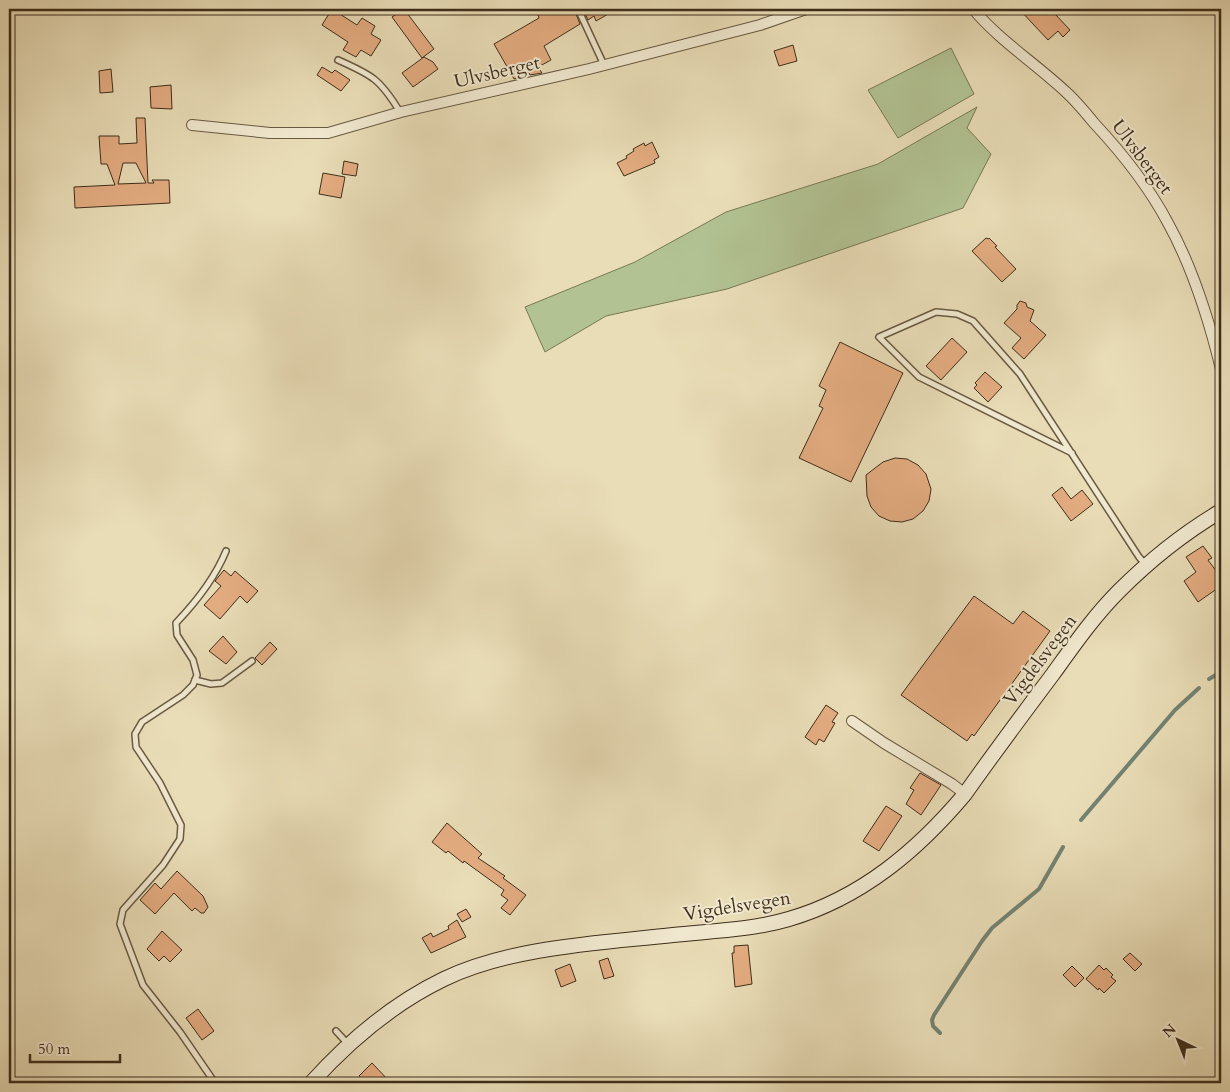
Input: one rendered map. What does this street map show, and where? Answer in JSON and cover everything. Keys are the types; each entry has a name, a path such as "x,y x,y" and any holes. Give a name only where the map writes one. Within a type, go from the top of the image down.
{"main road":[{"name":"Vigdelsvegen","path":"311,1083 348,1045 382,1016 444,978 525,953 753,926 788,919 818,909 880,875 906,856 929,834 964,794 1093,620 1119,591 1147,565 1196,526 1221,511"}],"street":[{"name":"Ulvsberget","path":"192,125 270,133 328,133 400,112 604,65 760,25 806,9"},
{"name":"Ulvsberget","path":"973,9 1004,40 1067,92 1119,150 1144,185 1168,222 1185,258 1203,307 1221,369"},
{"path":"852,721 884,743 952,784 964,794"}],"lane":[{"path":"578,9 604,65"},
{"path":"338,60 366,73 380,83 400,112"},
{"path":"1072,453 918,377 879,337 936,312 957,314 973,321 1020,374 1072,453 1139,557 1147,565"},
{"path":"214,1083 180,1032 143,985 120,924 124,910 163,865 180,839 181,825 160,783 136,747 135,734 142,722 183,695 193,685 197,675 193,660 177,634 176,623 210,581 221,564 226,551"},
{"path":"195,680 216,684 222,683 252,661"},
{"path":"336,1031 348,1045"}],"green space":[{"path":"951,48 974,94 898,138 868,90"},
{"path":"977,107 967,128 991,154 963,208 727,289 606,316 545,352 525,307 635,262 726,212 878,164"}],"building":[{"path":"332,9 357,25 362,18 375,26 371,34 381,40 371,56 361,50 356,57 343,50 348,42 322,25"},
{"path":"404,9 434,49 422,58 392,17"},
{"path":"549,9 574,9 580,24 544,46 551,60 538,67 542,73 530,75 529,73 514,79 494,44 539,18 538,15"},
{"path":"583,9 617,9 596,21 594,16 588,20"},
{"path":"1019,9 1061,9 1055,14 1070,30 1063,37 1058,31 1048,40"},
{"path":"793,45 797,61 779,66 774,51"},
{"path":"424,57 433,62 438,69 413,87 402,73"},
{"path":"322,67 332,73 335,70 350,80 341,91 317,75"},
{"path":"111,69 113,92 100,93 99,71"},
{"path":"171,85 172,109 151,108 150,87"},
{"path":"136,118 145,118 148,183 154,183 152,180 169,180 170,203 75,208 74,187 115,185 107,164 101,164 99,136 119,136 119,144 137,143","holes":["123,163 136,163 146,183 118,184"]},
{"path":"652,142 659,157 654,160 655,163 624,176 617,163 627,158 626,156 634,151 633,149 644,143 645,146"},
{"path":"344,161 358,164 356,176 342,174"},
{"path":"323,173 345,177 341,198 319,194"},
{"path":"986,238 989,238 997,246 995,247 1016,269 1002,282 972,251"},
{"path":"1020,301 1026,303 1027,307 1034,310 1030,321 1046,335 1024,359 1012,348 1021,338 1004,323 1017,309"},
{"path":"952,338 967,352 941,380 926,366"},
{"path":"840,342 903,373 851,482 799,458 823,408 819,406 826,390 819,386"},
{"path":"985,372 1002,387 988,402 974,388 977,385 975,383"},
{"path":"895,458 907,459 918,465 926,474 931,489 929,501 923,511 913,519 902,522 890,521 879,516 871,507 867,496 866,475 883,462"},
{"path":"1062,487 1071,499 1082,490 1093,504 1071,521 1052,495"},
{"path":"1203,546 1212,558 1208,560 1219,575 1218,580 1221,586 1198,602 1184,581 1196,572 1186,557"},
{"path":"224,570 231,576 235,571 258,591 247,603 240,596 220,619 204,605 221,586 215,581"},
{"path":"974,596 1013,624 1023,611 1050,631 974,736 972,734 967,741 901,695"},
{"path":"223,636 237,652 226,664 209,651"},
{"path":"270,642 277,649 262,665 255,658"},
{"path":"826,705 838,713 832,722 835,723 824,742 819,739 816,745 805,737"},
{"path":"920,773 941,785 921,815 906,804 914,790 910,788"},
{"path":"886,806 902,816 879,851 863,841"},
{"path":"447,823 482,854 478,858 505,876 503,878 526,895 510,915 501,908 508,900 501,895 504,890 464,861 463,863 448,851 446,853 432,842"},
{"path":"177,871 203,896 208,907 204,913 195,908 192,911 174,893 155,914 140,900 155,883 161,889"},
{"path":"466,909 471,917 462,922 457,914"},
{"path":"457,920 466,937 431,953 422,938 431,933 433,937 449,929 448,926"},
{"path":"162,931 182,950 170,962 164,956 159,961 147,949"},
{"path":"748,945 752,984 735,987 732,953 734,953 734,946"},
{"path":"1130,953 1142,964 1135,971 1123,959"},
{"path":"608,958 614,976 604,979 599,961"},
{"path":"570,964 576,981 561,987 555,970"},
{"path":"1099,965 1104,970 1106,968 1113,975 1111,977 1116,981 1104,993 1086,979"},
{"path":"1072,966 1084,978 1075,987 1063,975"},
{"path":"198,1009 214,1031 202,1040 186,1018"},
{"path":"372,1063 391,1083 365,1083 359,1076"}],"waterway":[{"path":"1209,679 1221,672"},
{"path":"1081,820 1175,710 1199,688"},
{"path":"940,1033 933,1026 932,1020 934,1015 982,941 992,928 1039,889 1063,847"}]}
